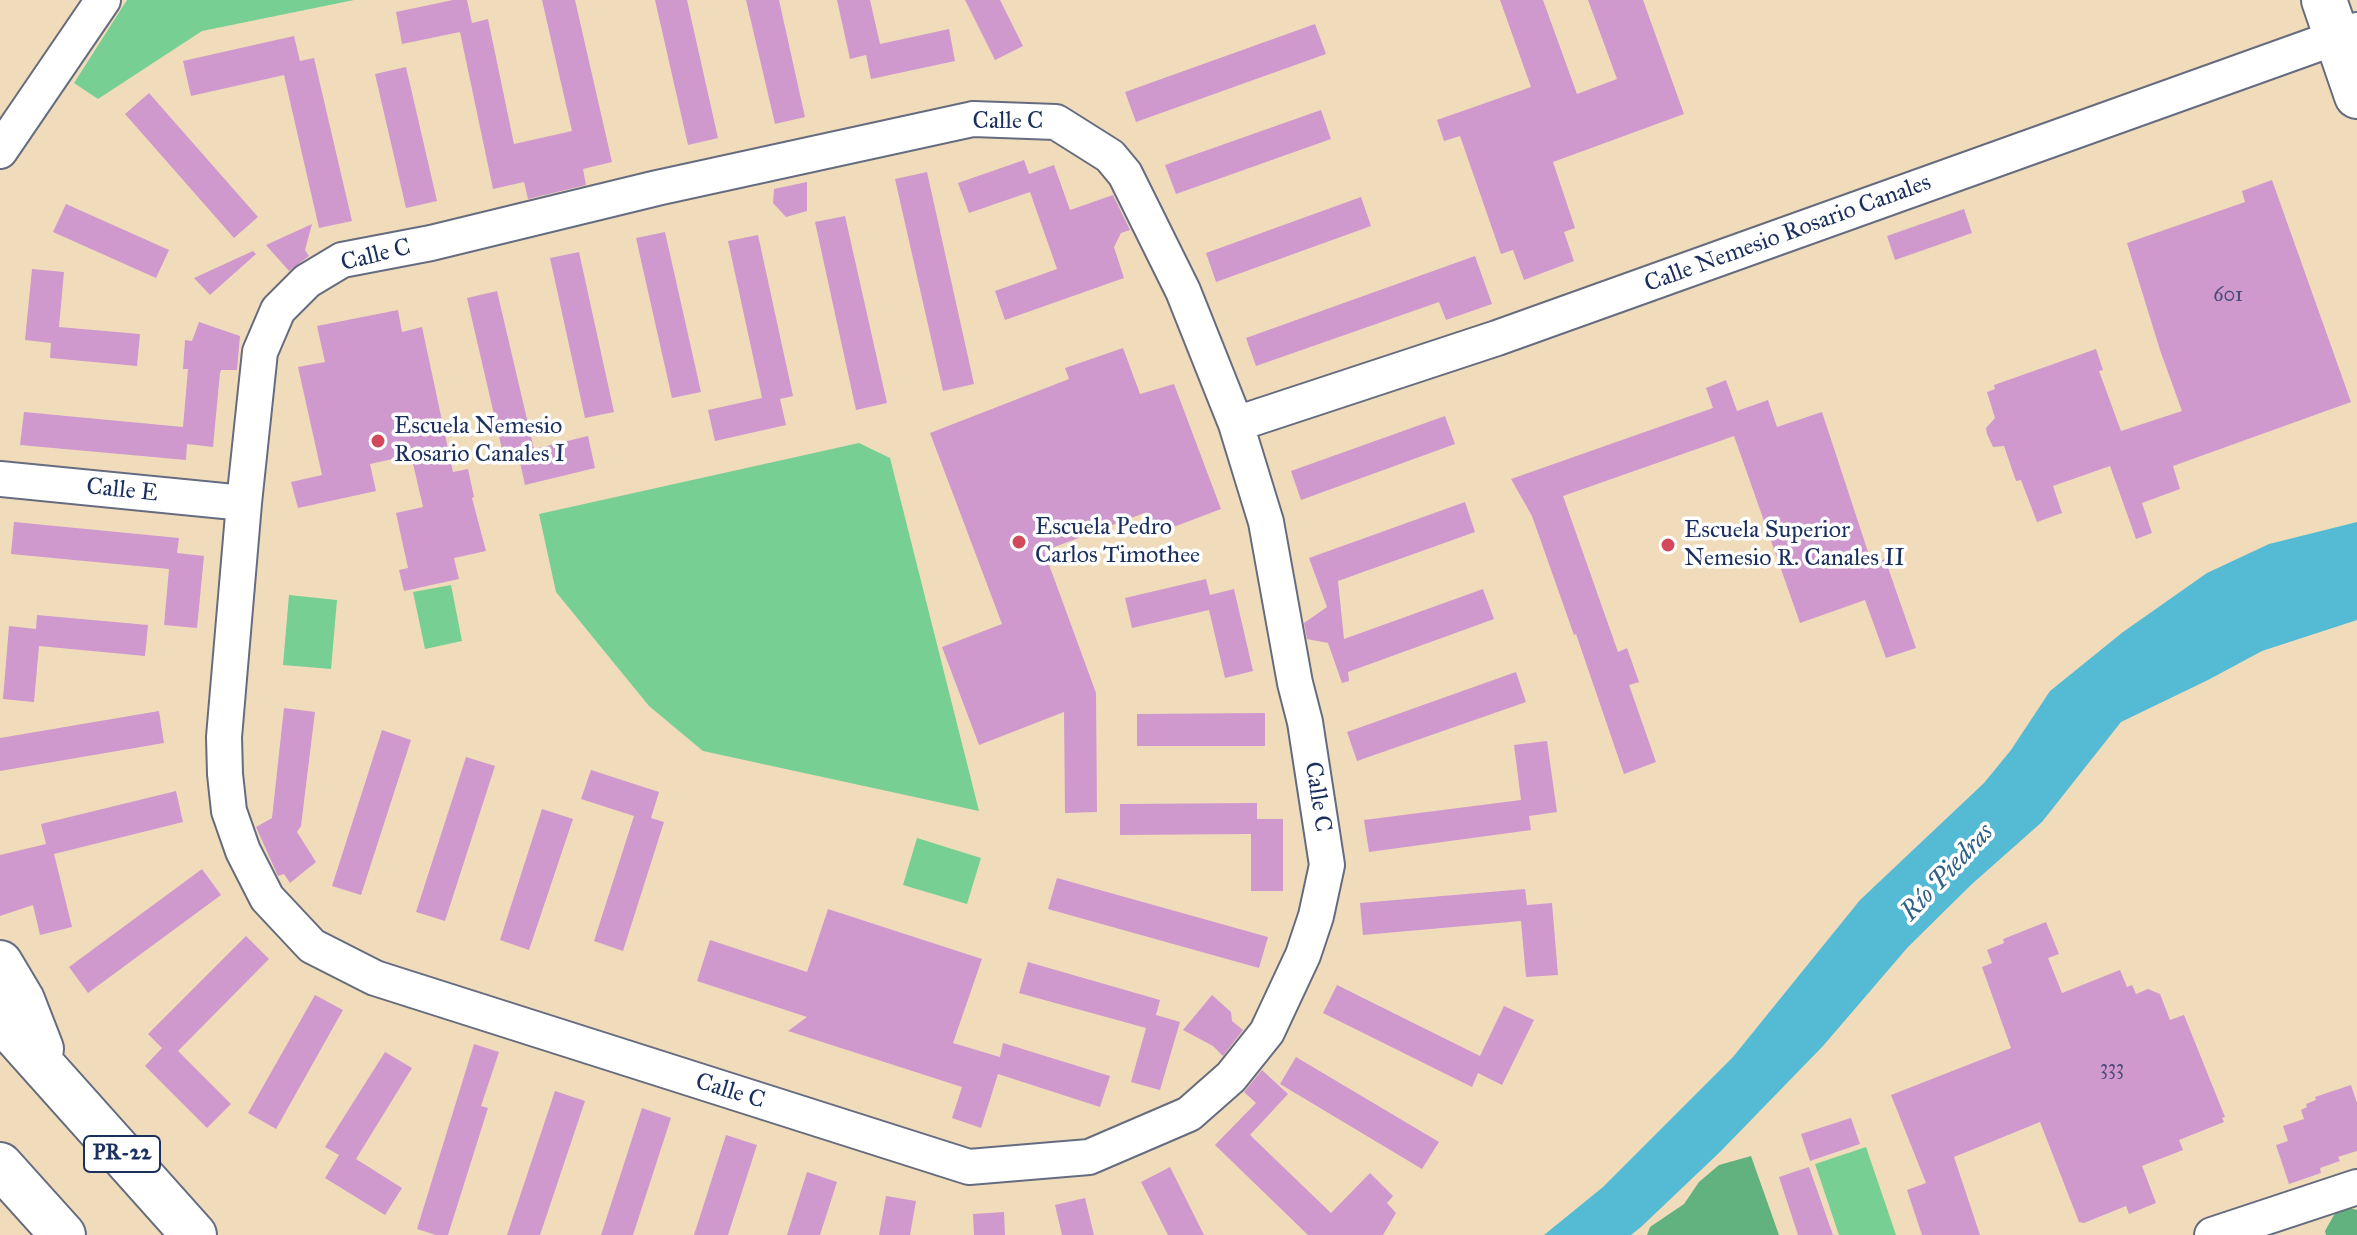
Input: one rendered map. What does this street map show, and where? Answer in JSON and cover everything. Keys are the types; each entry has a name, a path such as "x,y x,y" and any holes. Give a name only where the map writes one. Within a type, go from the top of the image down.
{"main road":[{"path":"2339,22 2357,96"},
{"path":"0,963 22,1000 51,1073"},
{"name":"PR-22","path":"0,1018 194,1235"},
{"path":"5,1173 63,1235"}],"street":[{"path":"0,151 103,0"},
{"name":"Calle Nemesio Rosario Canales","path":"1236,424 1497,338 2339,22"},
{"name":"Calle C","path":"973,119 1056,122 1110,156 1125,174 1183,291 1236,424 1266,522 1305,722 1327,865 1316,916 1303,955 1267,1032 1231,1077 1189,1114 1089,1157 969,1167 367,975 312,946 267,898 243,851 229,811 224,737 260,352 278,310 307,281 342,260 431,243 657,188 973,119"},
{"name":"Calle E","path":"0,479 244,503"},
{"path":"2212,1235 2357,1187"}],"green space":[{"path":"127,0 354,0 202,31 98,99 74,83"},
{"path":"859,443 890,458 979,811 703,751 649,706 556,592 539,514"},
{"path":"451,585 462,641 425,649 413,592"},
{"path":"289,595 337,600 331,669 283,665"},
{"path":"917,838 981,858 967,904 903,885"},
{"path":"1866,1147 1896,1235 1839,1235 1815,1164"},
{"path":"1751,1156 1779,1235 1647,1235 1650,1227 1684,1204 1699,1182 1719,1165"},
{"path":"2349,1208 2357,1210 2357,1235 2326,1235 2325,1231 2334,1215"}],"water":[{"name":"Río Piedras","path":"2357,522 2357,620 2262,651 2121,722 2042,822 1972,884 1908,947 1823,1046 1720,1152 1641,1227 1631,1235 1544,1235 1603,1187 1733,1057 1860,900 1984,783 2011,750 2050,691 2123,632 2207,573 2269,544"}],"building":[{"path":"467,0 472,23 488,19 514,144 572,131 542,0 575,0 612,162 583,169 586,185 528,199 524,182 493,189 460,32 402,44 396,12"},
{"path":"655,0 687,0 718,138 688,145"},
{"path":"746,0 779,0 805,117 775,124"},
{"path":"837,0 870,0 880,44 949,29 955,61 871,79 866,55 850,59"},
{"path":"965,0 1000,0 1023,46 995,60"},
{"path":"1500,0 1543,0 1577,94 1617,79 1588,0 1643,0 1684,114 1553,162 1575,228 1564,232 1574,261 1524,280 1513,250 1501,254 1460,136 1444,141 1437,120 1531,87"},
{"path":"1315,24 1326,54 1136,122 1125,92"},
{"path":"294,36 300,61 314,58 352,221 319,228 284,75 191,96 183,61"},
{"path":"406,67 437,201 406,208 375,74"},
{"path":"149,93 258,217 234,238 125,114"},
{"path":"1321,110 1331,139 1176,194 1165,165"},
{"path":"1024,160 1029,174 1054,165 1070,210 1113,195 1130,230 1121,233 1114,247 1124,278 1005,320 995,291 1057,269 1030,192 969,213 958,183"},
{"path":"927,172 974,384 943,391 895,179"},
{"path":"2272,180 2351,402 2173,466 2180,489 2142,503 2152,533 2136,539 2110,466 2053,486 2062,513 2037,522 2021,480 2016,481 2004,446 1993,447 1987,434 1986,428 1995,418 1987,392 1995,389 1994,385 2096,349 2103,370 2099,371 2121,431 2182,411 2127,243 2245,202 2242,191"},
{"path":"807,182 807,211 786,217 773,203 774,189"},
{"path":"1361,197 1371,226 1216,282 1206,253"},
{"path":"66,204 169,250 156,278 53,232"},
{"path":"1964,209 1972,233 1895,260 1887,236"},
{"path":"845,216 887,403 856,410 815,222"},
{"path":"312,224 305,250 309,256 289,271 266,245"},
{"path":"665,232 701,392 672,398 636,238"},
{"path":"758,235 793,396 780,399 786,425 715,441 708,410 762,398 728,241"},
{"path":"253,251 256,254 210,295 194,278"},
{"path":"579,252 614,412 585,418 550,258"},
{"path":"1475,256 1492,304 1446,320 1439,302 1256,366 1246,338"},
{"path":"32,269 64,272 59,327 140,334 137,366 50,358 51,343 25,340"},
{"path":"497,291 534,449 588,436 595,468 525,485 519,458 505,462 467,298"},
{"path":"398,310 402,332 422,327 453,472 468,469 486,551 454,558 459,579 404,591 399,570 408,568 396,513 423,507 411,455 370,464 376,491 298,508 291,482 322,475 298,367 325,362 317,326"},
{"path":"199,322 240,336 237,370 221,370 220,373 213,447 187,444 186,460 20,445 24,412 183,427 188,369 183,369 185,340 192,341"},
{"name":"Escuela Pedro Carlos Timothee","path":"1123,348 1140,394 1174,384 1221,509 1155,534 1147,512 1044,551 1096,693 1097,812 1065,813 1064,712 979,745 942,647 1002,624 930,433 1069,379 1065,368"},
{"path":"1726,380 1737,411 1768,400 1777,427 1822,412 1872,564 1885,559 1916,648 1886,658 1865,600 1800,623 1734,436 1563,496 1618,652 1627,648 1639,682 1629,685 1656,762 1624,774 1532,516 1511,479 1713,408 1706,388"},
{"path":"1445,416 1455,444 1301,500 1291,471"},
{"path":"1465,502 1475,532 1338,581 1344,639 1483,589 1494,619 1348,672 1349,681 1342,683 1328,643 1307,639 1304,623 1327,607 1309,558"},
{"path":"14,522 179,538 177,553 204,556 197,628 164,625 169,569 11,554"},
{"path":"1206,579 1210,595 1234,589 1253,671 1225,678 1209,610 1132,628 1125,598"},
{"path":"37,615 148,625 145,656 39,646 34,702 3,699 9,626 36,629"},
{"path":"1516,672 1526,702 1357,761 1347,732"},
{"path":"284,708 315,712 301,826 297,832 316,862 290,883 284,874 278,876 256,827 272,818"},
{"path":"159,711 164,743 0,771 0,738"},
{"path":"1265,713 1265,746 1137,746 1137,714"},
{"path":"382,730 411,740 361,895 332,886"},
{"path":"1547,741 1557,812 1529,816 1531,830 1369,852 1364,820 1521,800 1514,745"},
{"path":"466,757 495,766 445,921 416,912"},
{"path":"591,770 659,792 651,818 664,822 623,951 594,941 634,816 581,799"},
{"path":"176,791 183,822 54,854 72,927 40,935 33,905 0,916 0,855 46,844 41,824"},
{"path":"1257,803 1257,819 1283,819 1283,891 1251,891 1251,834 1120,835 1120,804"},
{"path":"542,809 573,819 529,950 500,940"},
{"path":"202,869 221,895 88,993 69,967"},
{"path":"1057,878 1268,937 1259,968 1048,909"},
{"path":"1525,889 1527,905 1552,903 1558,975 1526,977 1521,921 1363,935 1360,903"},
{"path":"828,909 982,959 953,1043 1000,1057 1003,1043 1110,1076 1100,1107 998,1074 981,1128 952,1118 962,1087 788,1031 807,1017 697,981 710,940 807,972"},
{"path":"2046,922 2059,954 2048,958 2062,993 2120,970 2127,987 2132,985 2136,994 2148,989 2160,994 2170,1020 2184,1015 2225,1117 2222,1118 2224,1122 2179,1140 2183,1150 2142,1166 2156,1203 2129,1214 2126,1206 2084,1223 2079,1222 2040,1122 1954,1157 1980,1235 1922,1235 1907,1190 1926,1183 1891,1095 2011,1048 1982,967 1992,963 1987,950 2004,943 2003,939"},
{"path":"246,936 269,959 178,1051 231,1104 207,1128 145,1066 162,1048 148,1034"},
{"path":"1028,962 1160,1000 1156,1015 1180,1022 1160,1090 1131,1082 1146,1028 1019,993"},
{"path":"1337,985 1480,1056 1504,1006 1534,1020 1502,1085 1478,1073 1472,1087 1323,1013"},
{"path":"315,995 343,1010 276,1129 248,1113"},
{"path":"1212,995 1231,1012 1232,1021 1243,1030 1223,1056 1213,1046 1183,1030"},
{"path":"474,1044 499,1052 481,1106 488,1108 448,1235 436,1235 417,1229"},
{"path":"385,1052 412,1068 356,1159 402,1188 385,1215 325,1178 339,1155 325,1147"},
{"path":"1296,1057 1439,1142 1422,1169 1280,1084"},
{"path":"1262,1070 1288,1094 1250,1135 1331,1213 1370,1173 1393,1196 1387,1203 1396,1213 1383,1235 1308,1235 1215,1145 1256,1103 1244,1092"},
{"path":"2351,1085 2357,1103 2357,1151 2338,1157 2340,1161 2320,1168 2321,1173 2289,1184 2276,1145 2288,1141 2283,1126 2304,1119 2301,1110 2316,1100 2315,1097"},
{"path":"555,1091 585,1101 540,1235 507,1235"},
{"path":"642,1108 671,1118 633,1235 601,1235"},
{"path":"1851,1118 1860,1144 1810,1161 1801,1134"},
{"path":"726,1135 757,1145 728,1235 694,1235"},
{"path":"1170,1167 1204,1235 1168,1235 1141,1182"},
{"path":"1809,1167 1833,1235 1798,1235 1779,1177"},
{"path":"807,1172 837,1182 820,1235 787,1235"},
{"path":"886,1196 916,1201 910,1235 879,1235"},
{"path":"1085,1198 1094,1235 1062,1235 1055,1205"},
{"path":"1004,1212 1005,1235 974,1235 973,1214"}],"place":[{"name":"Escuela Nemesio Rosario Canales I","path":"378,441"},
{"name":"Escuela Pedro Carlos Timothee","path":"1019,542"},
{"name":"Escuela Superior Nemesio R. Canales II","path":"1668,545"}]}
